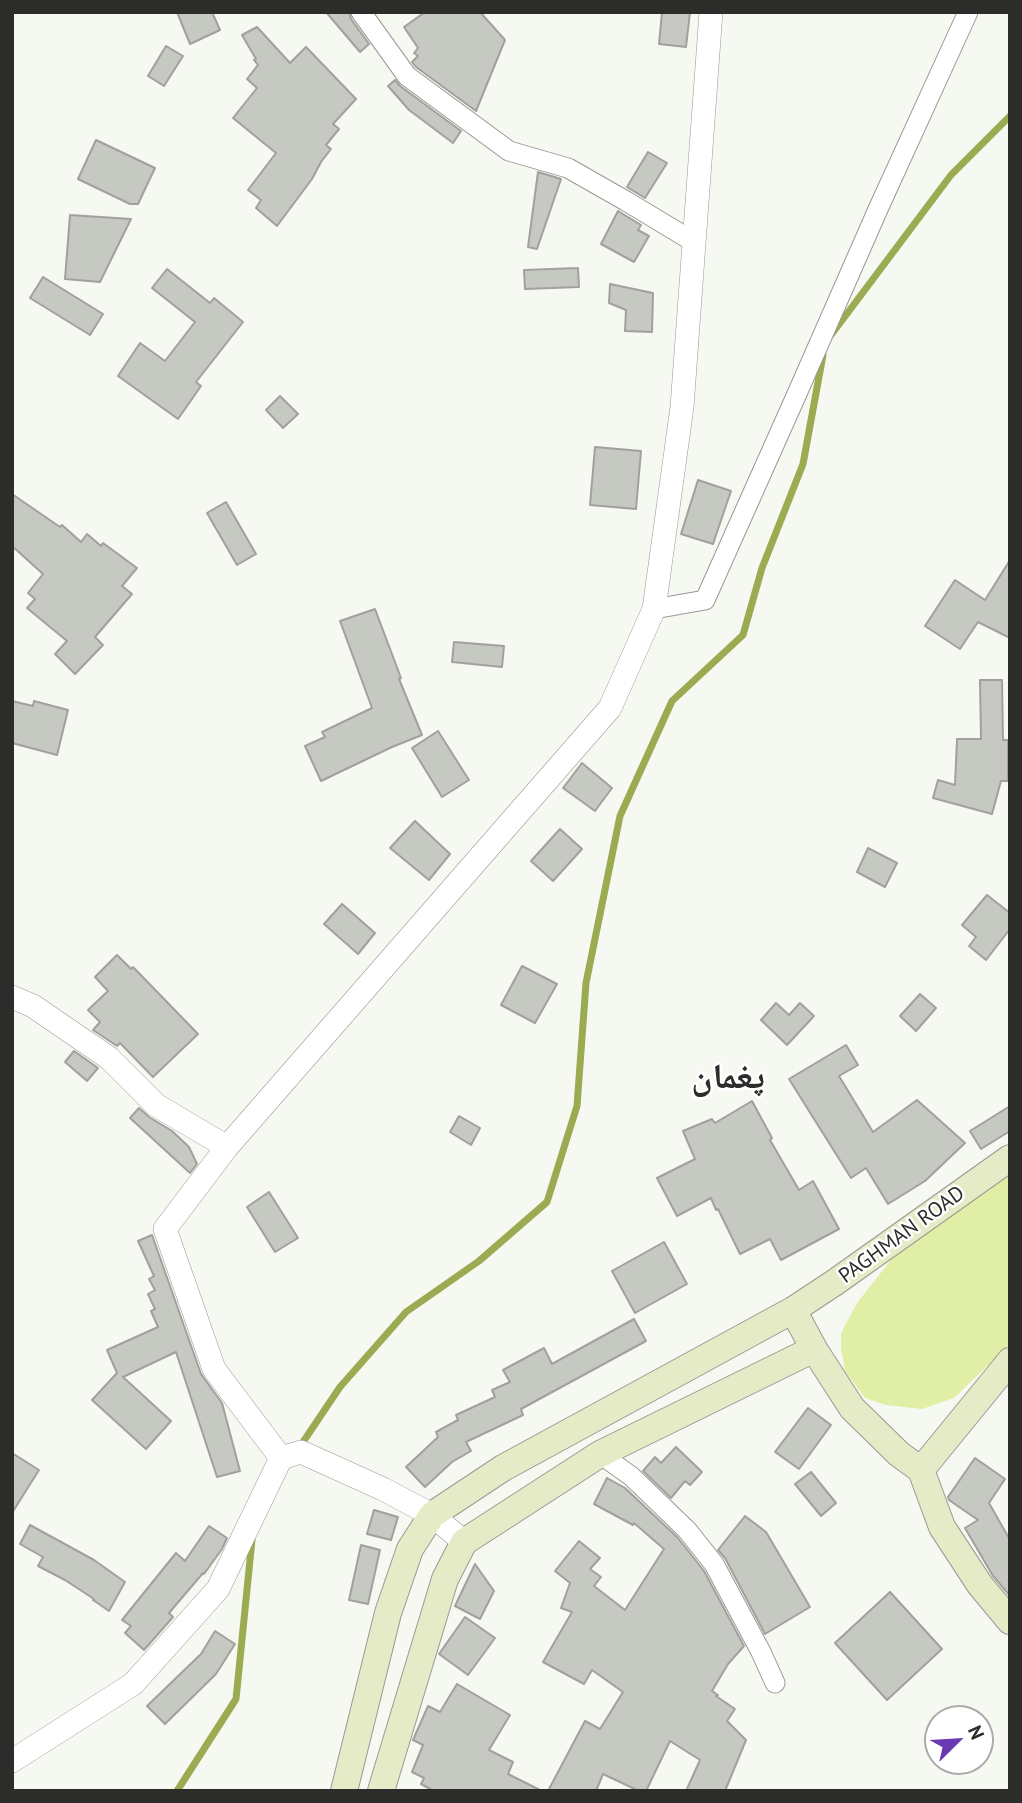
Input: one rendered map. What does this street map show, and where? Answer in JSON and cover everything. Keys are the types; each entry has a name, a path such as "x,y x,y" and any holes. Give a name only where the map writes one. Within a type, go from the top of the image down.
{"main road":[{"name":"PAGHMAN ROAD","path":"432,1515 503,1468 793,1310 1010,1158"},
{"path":"793,1310 814,1349 852,1408 899,1454 921,1470 942,1527 980,1585 1010,1621"},
{"path":"382,1791 445,1579 464,1542 600,1454 814,1349"},
{"path":"921,1470 1010,1361"},
{"path":"344,1791 388,1613 410,1549 432,1515"}],"street":[{"path":"361,12 407,76 509,151 568,168 694,242"},
{"path":"281,1458 214,1369 165,1229 227,1147 610,708 654,609 682,407 711,12"},
{"path":"654,609 705,600 878,207 968,12"},
{"path":"12,997 33,1006 108,1058 156,1105 227,1147"},
{"path":"12,1761 133,1684 218,1589 281,1458 301,1452 383,1489 432,1515 464,1542"},
{"path":"600,1454 631,1476 687,1530 714,1564 775,1683"}],"green space":[{"path":"1010,1168 1010,1344 954,1398 922,1409 886,1405 865,1398 845,1371 841,1348 841,1333 857,1303 898,1251"}],"building":[{"path":"177,12 212,12 220,30 190,44"},
{"path":"326,12 349,12 369,44 360,52"},
{"path":"425,12 480,12 505,40 476,111 412,62 418,56 414,53 418,48 404,27"},
{"path":"662,12 690,12 686,47 659,44"},
{"path":"257,27 290,63 306,47 356,99 333,124 339,129 326,145 331,149 277,226 256,208 261,200 248,190 276,153 233,118 257,88 247,79 258,65 242,35"},
{"path":"166,46 183,56 164,86 148,76"},
{"path":"395,80 461,131 453,143 409,110 388,86"},
{"path":"96,140 155,168 138,204 130,204 78,179"},
{"path":"648,152 667,163 645,198 627,187"},
{"path":"538,172 561,179 537,249 528,247"},
{"path":"618,211 641,225 638,230 649,236 634,262 601,244"},
{"path":"70,215 131,219 100,282 65,279"},
{"path":"578,268 579,287 525,289 524,270"},
{"path":"167,269 210,303 214,298 243,322 196,382 201,386 178,419 118,376 140,343 165,361 195,322 152,288"},
{"path":"43,277 103,314 90,335 30,298"},
{"path":"610,284 653,293 652,332 625,331 626,310 609,303"},
{"path":"280,396 298,414 283,428 266,410"},
{"path":"595,447 641,451 636,509 590,505"},
{"path":"698,480 731,491 713,544 681,534"},
{"path":"12,494 60,527 62,525 81,542 87,534 137,568 122,586 132,594 95,637 103,645 75,674 55,654 67,641 27,608 35,599 28,593 43,574 12,546"},
{"path":"226,502 256,554 237,565 207,513"},
{"path":"1010,560 1010,638 978,622 960,649 925,626 955,580 985,600"},
{"path":"375,609 422,735 321,781 305,746 325,737 322,732 372,708 340,621"},
{"path":"454,642 504,646 502,667 452,662"},
{"path":"980,680 1002,680 1003,740 1008,740 1008,781 1001,781 992,814 933,798 938,780 955,785 957,739 981,739"},
{"path":"12,701 33,706 34,701 68,710 57,755 12,743"},
{"path":"438,731 469,780 442,797 412,748"},
{"path":"582,763 612,788 595,811 563,788"},
{"path":"415,821 450,854 429,880 390,848"},
{"path":"560,829 582,849 553,881 531,861"},
{"path":"868,848 897,863 885,887 857,872"},
{"path":"987,895 1010,913 1010,929 986,960 969,946 976,937 962,925"},
{"path":"342,904 375,933 358,954 324,924"},
{"path":"117,955 131,969 133,967 198,1034 153,1077 120,1043 117,1046 93,1030 100,1022 88,1010 108,991 95,977"},
{"path":"522,966 557,984 535,1023 501,1005"},
{"path":"920,994 936,1008 916,1031 900,1016"},
{"path":"776,1003 789,1015 800,1003 814,1016 787,1045 761,1020"},
{"path":"846,1045 858,1065 839,1076 873,1132 917,1100 965,1143 925,1181 888,1204 866,1168 851,1178 789,1079"},
{"path":"74,1051 98,1068 87,1081 65,1062"},
{"path":"752,1101 772,1138 770,1140 799,1190 813,1181 839,1229 781,1260 770,1239 740,1254 711,1198 677,1216 657,1178 695,1159 683,1131 712,1119 715,1123"},
{"path":"1010,1106 1010,1131 981,1149 970,1131"},
{"path":"139,1108 172,1131 189,1147 197,1164 190,1173 130,1118"},
{"path":"459,1116 480,1128 471,1145 450,1132"},
{"path":"269,1192 298,1238 275,1252 247,1207"},
{"path":"152,1235 201,1374 222,1403 240,1471 217,1477 176,1352 123,1377 171,1421 146,1449 92,1400 117,1373 107,1350 158,1327 151,1311 155,1309 148,1294 155,1290 149,1279 154,1276 138,1241"},
{"path":"664,1242 687,1284 635,1313 612,1271"},
{"path":"634,1319 646,1341 521,1409 523,1415 466,1442 471,1451 452,1462 425,1487 406,1467 438,1437 436,1432 458,1420 456,1415 495,1397 492,1390 510,1382 503,1370 544,1348 552,1364"},
{"path":"808,1408 831,1425 799,1469 775,1452"},
{"path":"676,1447 702,1472 690,1485 685,1481 671,1498 643,1471 655,1457 661,1463"},
{"path":"12,1453 39,1470 12,1513"},
{"path":"975,1458 1005,1479 989,1503 1010,1540 1010,1596 993,1576 965,1528 978,1520 948,1497"},
{"path":"811,1472 836,1503 821,1516 795,1484"},
{"path":"607,1478 625,1488 678,1538 704,1571 744,1646 728,1664 712,1691 735,1709 727,1721 746,1740 725,1791 686,1791 700,1760 670,1741 646,1791 639,1791 603,1774 596,1791 548,1791 585,1721 600,1729 623,1692 592,1670 584,1684 543,1662 572,1612 561,1608 570,1583 555,1571 579,1541 600,1558 590,1569 601,1577 594,1586 625,1610 664,1549 634,1523 633,1525 594,1504"},
{"path":"374,1510 398,1517 391,1540 367,1534"},
{"path":"745,1516 766,1532 810,1607 765,1634 725,1558 718,1550"},
{"path":"30,1525 94,1560 125,1582 109,1611 65,1580 38,1566 43,1557 20,1544"},
{"path":"209,1526 227,1538 222,1549 169,1613 173,1617 144,1650 125,1633 131,1626 122,1620 176,1553 185,1561"},
{"path":"361,1545 380,1550 368,1604 349,1600"},
{"path":"475,1564 494,1591 480,1619 455,1606"},
{"path":"890,1592 942,1649 887,1700 835,1643"},
{"path":"465,1617 495,1638 468,1675 439,1654"},
{"path":"215,1631 235,1644 216,1674 165,1724 147,1706 201,1654"},
{"path":"457,1684 510,1715 489,1750 513,1762 508,1774 542,1791 434,1791 421,1784 424,1778 412,1772 423,1745 413,1740 428,1706 440,1712"}],"waterway":[{"path":"831,335 951,175 1010,116"},
{"path":"299,1448 340,1387 406,1312 479,1261 547,1202 577,1106 586,983 620,816 672,701 743,635 762,568 803,464 823,355"},
{"path":"177,1791 236,1699 252,1540"}],"district":[{"name":"پغمان","path":"728,1078"}]}
